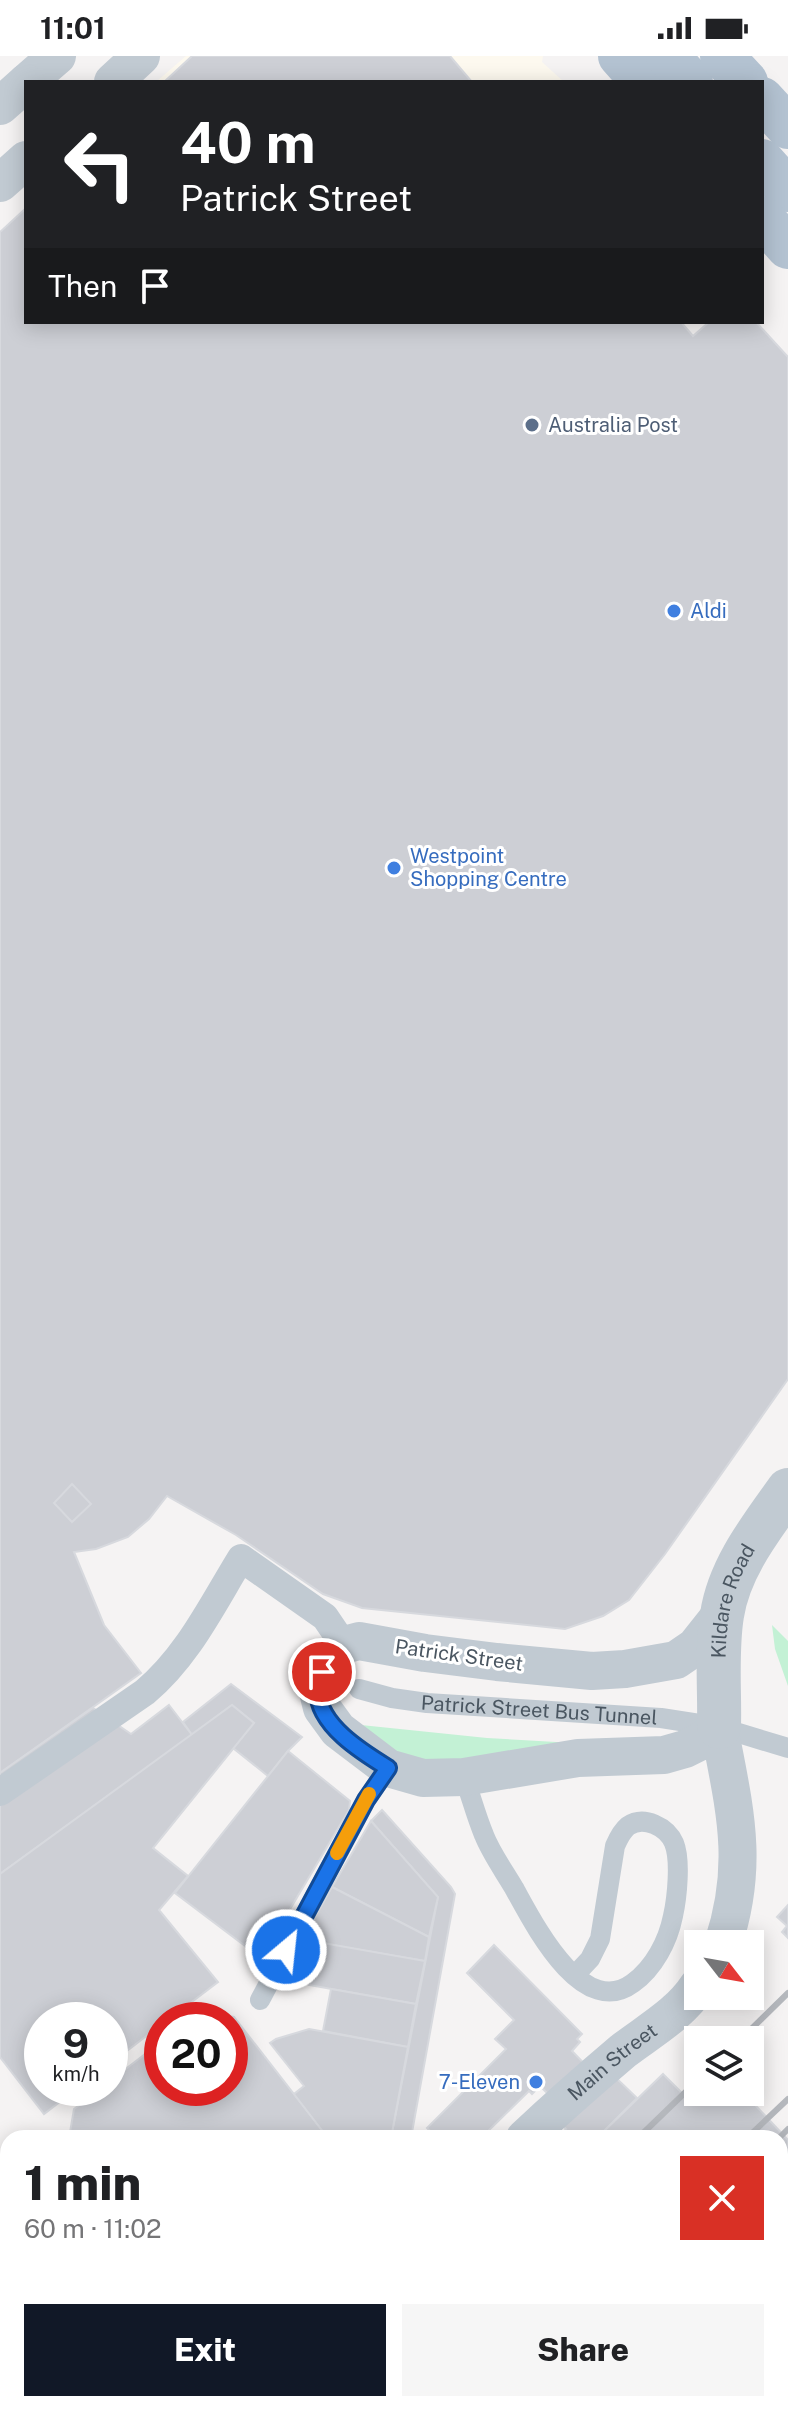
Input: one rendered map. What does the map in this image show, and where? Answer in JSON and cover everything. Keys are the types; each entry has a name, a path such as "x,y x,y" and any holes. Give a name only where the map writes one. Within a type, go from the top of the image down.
{"main road":[{"path":"620,56 641,80"},
{"path":"668,56 717,73"},
{"path":"764,101 788,127"},
{"path":"764,163 788,190"},
{"path":"764,220 788,247"}],"street":[{"path":"30,80 57,56"},
{"path":"115,80 141,56"},
{"path":"0,106 24,86"},
{"path":"0,183 24,162"},
{"name":"Kildare Road","path":"719,1727 722,1613 735,1571 788,1490"},
{"path":"0,1792 145,1692 166,1674 182,1655 241,1558 325,1617 344,1645 330,1658 322,1672 318,1692 322,1708 338,1730 388,1768 423,1778 464,1777 578,1758 664,1755 705,1739 719,1727"},
{"name":"Patrick Street","path":"344,1645 359,1641 497,1662 592,1671 625,1669 676,1660 695,1647 722,1613"},
{"path":"719,1727 738,1838 738,1876 727,1930"},
{"name":"Main Street","path":"534,2130 684,2002"}],"lane":[{"path":"693,56 717,73"},
{"name":"Patrick Street Bus Tunnel","path":"359,1689 427,1703 661,1718 719,1727 788,1748"},
{"path":"260,2000 366,1800 388,1768"},
{"path":"464,1777 485,1838 539,1934 560,1962 575,1975 588,1985 601,1991 628,1987 640,1978 655,1960 671,1928 676,1898 676,1847 672,1839 661,1827 643,1822 626,1827 615,1846 600,1939 590,1959 575,1975"}],"shaded area":[{"path":"186,56 543,56 542,62 562,80 158,80"}],"green space":[{"path":"772,1625 788,1641 788,1686 775,1649"},
{"path":"361,1725 487,1738 626,1746 424,1762 406,1759"}],"building":[{"path":"192,56 450,56 470,80 166,80"},
{"name":"Westpoint Shopping Centre","path":"24,210 24,324 683,324 693,336 707,324 758,324 788,357 788,1379 629,1600 603,1616 565,1629 362,1608 323,1594 236,1535 167,1496 149,1519 128,1537 96,1549 74,1552 104,1625 141,1673 0,1773 0,232"},
{"path":"72,1484 91,1504 72,1522 54,1503"},
{"path":"231,1684 302,1737 268,1776 233,1748 254,1723 232,1705 192,1735 183,1722"},
{"path":"169,1705 192,1735 0,1874 0,1773 93,1708 131,1734"},
{"path":"232,1705 254,1723 153,1848 188,1876 159,1910 218,1982 192,2002 144,2002 144,2038 128,2050 128,2002 24,2002 24,2088 0,2057 0,1874"},
{"path":"288,1751 350,1801 349,1810 261,1958 175,1893"},
{"path":"382,1810 455,1894 412,2130 393,2130 438,1897 371,1821"},
{"path":"371,1821 438,1897 429,1937 332,1887"},
{"path":"332,1887 429,1937 425,1961 302,1940"},
{"path":"788,1905 788,1938 782,1932 787,1926 777,1917"},
{"path":"306,1940 425,1961 416,2004 309,1985 313,1965 301,1961"},
{"path":"494,1945 582,2034 572,2051 601,2081 611,2073 637,2098 605,2130 565,2130 557,2120 565,2111 540,2086 532,2094 529,2091 489,2130 429,2130 427,2128 506,2049 495,2039 514,2020 467,1973"},
{"path":"331,1989 416,2004 408,2047 323,2031"},
{"path":"309,2029 408,2047 392,2130 322,2130 294,2094 304,2086 270,2043"},
{"path":"248,2035 322,2130 70,2130 74,2109 78,2106 128,2106 128,2067 144,2055 144,2106 248,2106"},
{"path":"663,2074 684,2095 684,2106 756,2106 779,2130 605,2130"},
{"path":"38,2106 54,2106 44,2114"}],"railway":[{"path":"754,2026 788,1993"},
{"path":"646,2130 684,2094"},
{"path":"755,2130 788,2099"}],"slow traffic":[{"path":"337,1853 369,1794"}],"place":[{"name":"Australia Post","path":"532,425"},
{"name":"Aldi","path":"674,611"},
{"name":"Westpoint Shopping Centre","path":"394,868"},
{"name":"7-Eleven","path":"536,2082"}],"route":[{"path":"286,1950 366,1800 388,1768 329,1720 318,1692 322,1672"}]}
